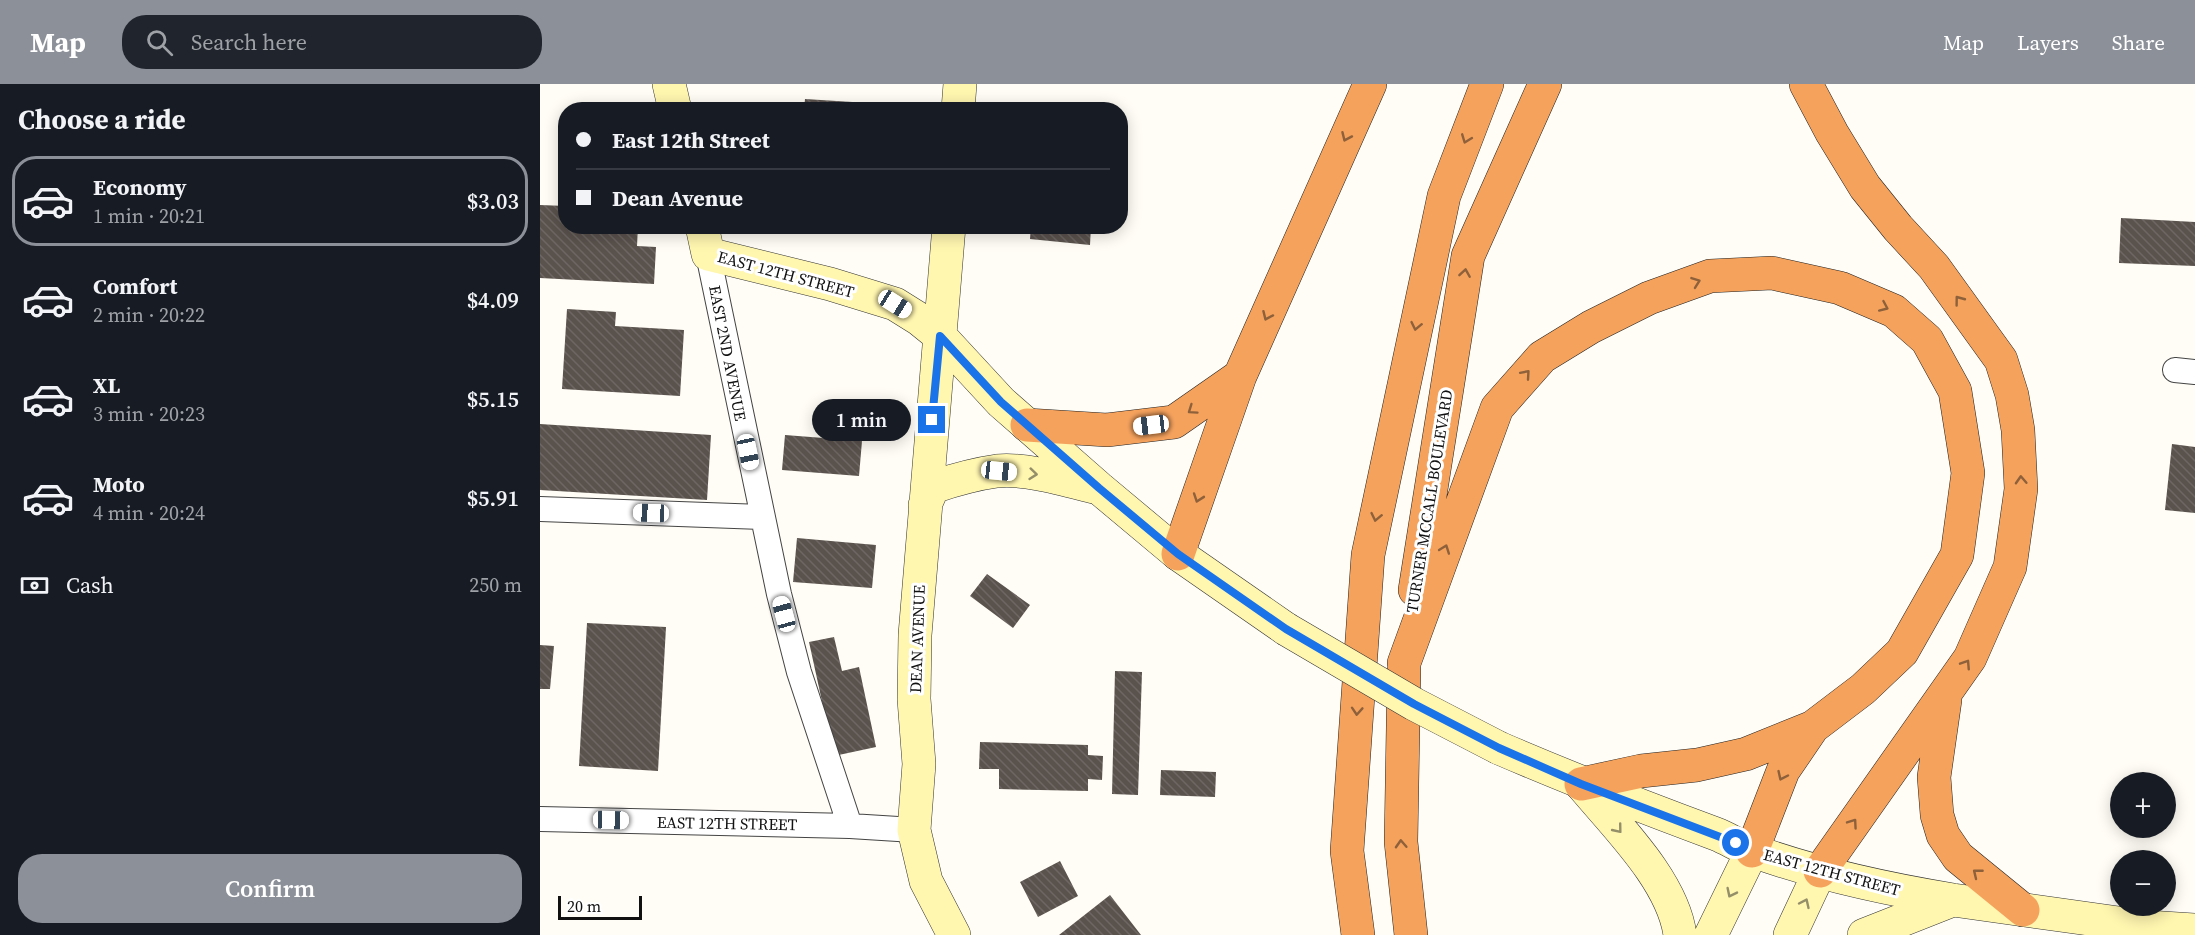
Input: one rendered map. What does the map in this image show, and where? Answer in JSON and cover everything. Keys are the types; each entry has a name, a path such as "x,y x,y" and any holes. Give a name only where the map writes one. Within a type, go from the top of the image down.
{"highway":[{"path":"1178,554 1240,376 1370,84"},
{"path":"1358,935 1347,851 1368,555 1444,196 1487,84"},
{"name":"TURNER MCCALL BOULEVARD","path":"1411,935 1401,842 1404,663 1468,256 1545,84"},
{"path":"1806,84 1865,187 1898,228 1935,267 2001,360 2012,395 2018,430 2021,489 2010,567 1970,658 1820,871"},
{"path":"1404,663 1497,408 1542,357 1591,327 1649,298 1710,276 1772,273 1840,288 1894,311 1927,340 1955,391 1968,473 1957,555 1902,652 1863,688 1812,727 1746,754 1697,765 1641,771 1581,784"},
{"path":"1027,425 1107,430 1174,423 1240,376"},
{"path":"1946,693 1934,777 1937,815 1943,835 1958,857 2023,910"},
{"path":"1752,851 1783,771 1812,727"}],"main road":[{"path":"669,84 673,102"},
{"path":"959,102 960,84"},
{"name":"DEAN AVENUE","path":"948,234 915,635 914,699 919,764 914,830 926,881 954,935"},
{"name":"EAST 12TH STREET","path":"705,240 895,304 919,318 940,336 1001,402 1178,554 1286,629 1414,704 1499,748 1581,784 1720,836 1752,851 1820,871 1953,900 2147,927 2195,930"},
{"path":"925,505 933,487 959,478 999,471 1046,475 1099,488"},
{"path":"1581,784 1660,880 1679,924 1680,935"},
{"path":"1711,935 1752,851"},
{"path":"1790,935 1820,871"},
{"path":"1864,935 1953,900"}],"street":[{"name":"EAST 2ND AVENUE","path":"705,240 762,517 799,672 850,826"},
{"path":"540,509 762,517"},
{"name":"EAST 12TH STREET","path":"540,819 850,826 914,830"}],"building":[{"path":"805,99 852,102 805,102"},
{"path":"540,205 558,206 558,234 638,234 637,246 656,247 654,284 540,278"},
{"path":"2121,218 2195,222 2195,266 2119,263"},
{"path":"1030,234 1091,234 1090,245 1030,239"},
{"path":"567,309 616,312 615,326 684,330 680,396 562,389"},
{"path":"540,424 711,435 707,500 540,490"},
{"path":"785,435 862,441 859,476 782,470"},
{"path":"2172,444 2195,447 2195,513 2165,510"},
{"path":"797,538 876,545 872,588 793,582"},
{"path":"987,574 1030,605 1013,628 970,596"},
{"path":"587,623 666,627 658,771 579,766"},
{"path":"834,637 842,671 859,667 876,747 834,756 809,642"},
{"path":"540,645 554,646 550,689 540,689"},
{"path":"1115,671 1142,672 1138,795 1112,794"},
{"path":"980,742 1088,745 1088,755 1103,756 1102,780 1088,779 1088,791 999,789 999,769 979,769"},
{"path":"1161,770 1216,772 1215,797 1160,795"},
{"path":"1060,861 1078,896 1038,917 1020,882"},
{"path":"1110,895 1141,935 1059,935"}],"route":[{"path":"932,420 940,336 1001,402 1099,488 1178,554 1286,629 1414,704 1499,748 1581,784 1736,843"}]}
